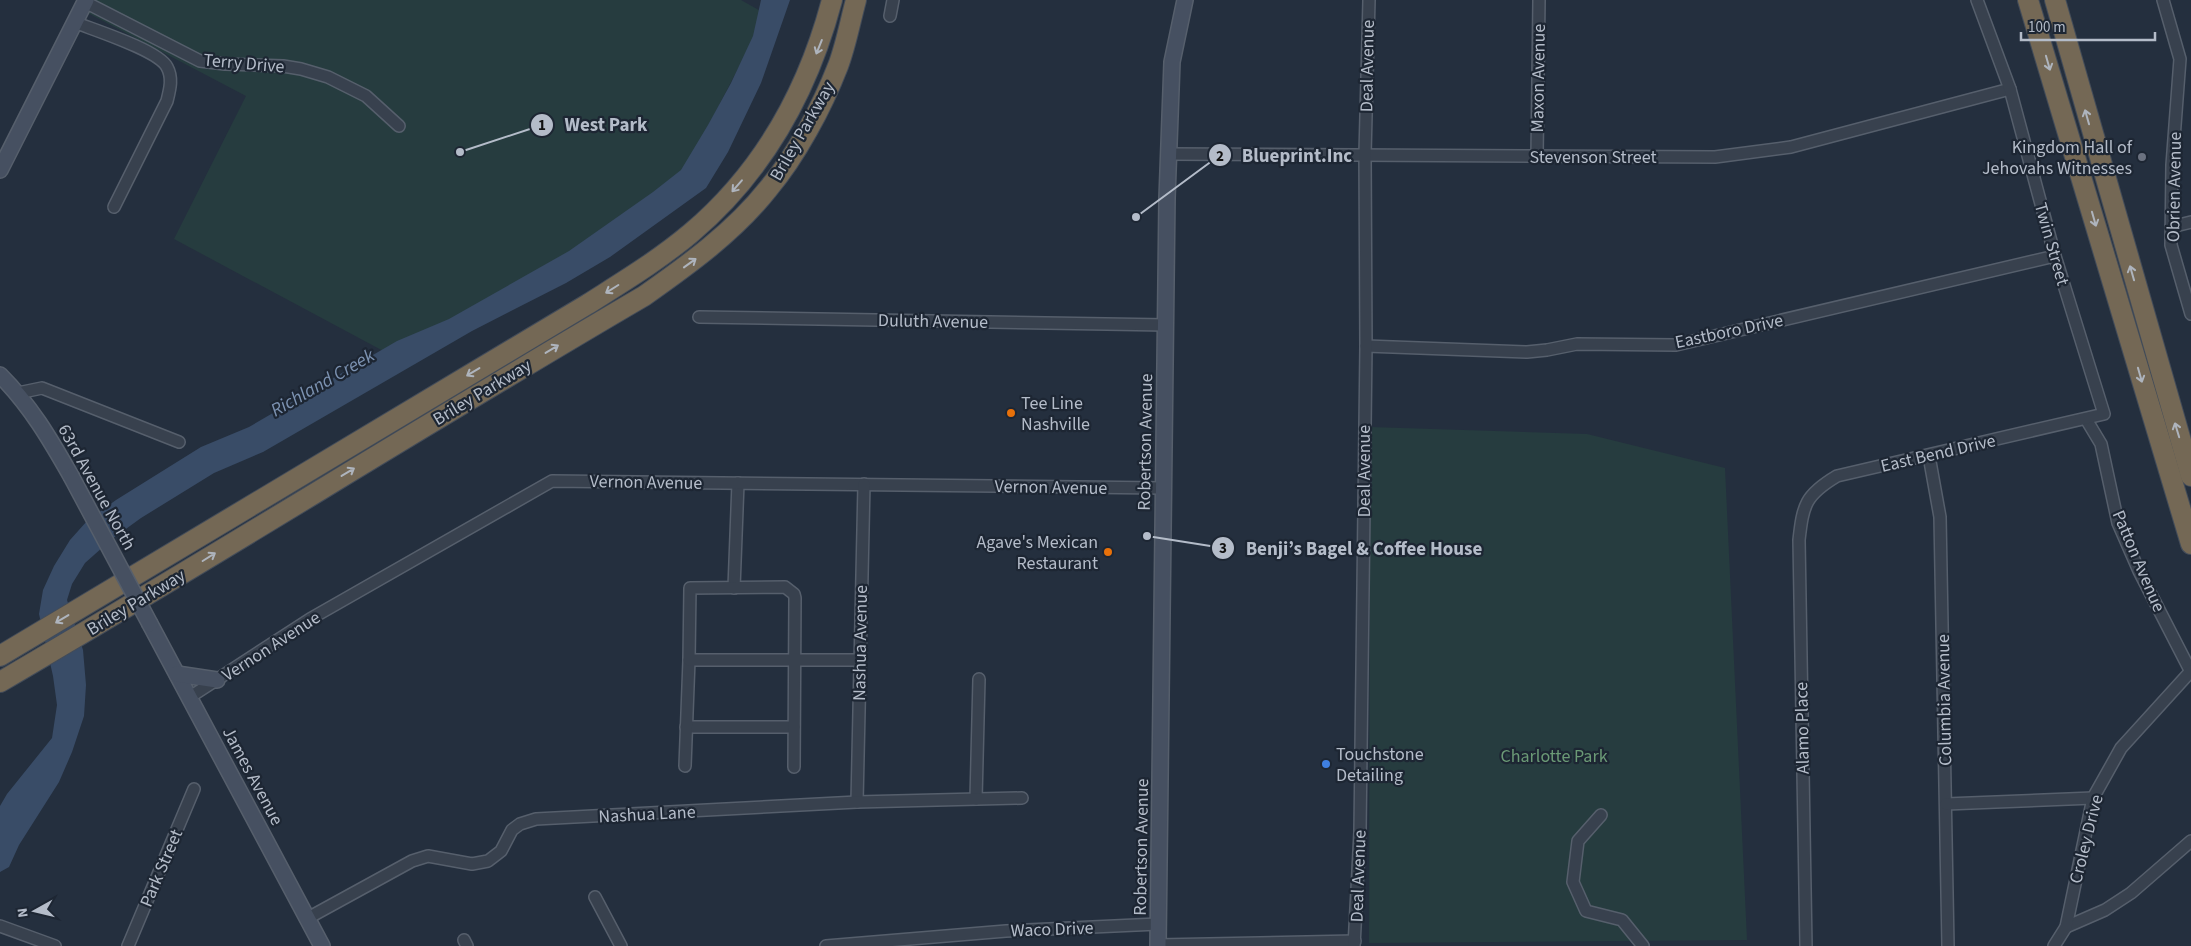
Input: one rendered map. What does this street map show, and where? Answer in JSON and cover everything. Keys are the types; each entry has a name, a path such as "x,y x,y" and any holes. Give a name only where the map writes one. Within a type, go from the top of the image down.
{"highway":[{"name":"Briley Parkway","path":"0,656 588,304 644,269 691,233 721,204 771,144 796,99 818,49 832,0"},
{"name":"Briley Parkway","path":"0,682 644,296 696,259 768,190 797,148 825,96 838,66 856,0"},
{"path":"2028,0 2191,544"},
{"path":"2053,0 2191,476"}],"street":[{"path":"890,16 893,0"},
{"name":"Robertson Avenue","path":"1158,946 1162,713 1162,488 1168,154 1172,62 1185,0"},
{"name":"Deal Avenue","path":"1355,944 1360,822 1366,346 1365,154 1369,0"},
{"name":"Maxon Avenue","path":"1538,156 1539,0"},
{"name":"Twin Street","path":"1977,0 2010,89 2055,256 2104,414 2086,419"},
{"name":"Obrien Avenue","path":"2163,0 2180,59 2171,245 2191,314"},
{"path":"0,170 85,1"},
{"name":"Terry Drive","path":"85,1 200,61 293,68 328,77 366,96 399,126"},
{"path":"74,22 154,54 166,66 171,82 167,101 114,207"},
{"name":"Stevenson Street","path":"1168,154 1715,157 1791,147 2010,89"},
{"path":"2171,228 2191,222"},
{"name":"Eastboro Drive","path":"1366,346 1527,352 1577,344 1676,345 2055,256"},
{"name":"Duluth Avenue","path":"699,318 1166,325"},
{"name":"63rd Avenue North","path":"0,375 18,393 38,419 150,624"},
{"path":"18,393 42,388 179,442"},
{"name":"East Bend Drive","path":"1802,509 1817,488 1837,476 2086,419"},
{"name":"Patton Avenue","path":"2086,419 2101,444 2118,523 2139,571 2191,672"},
{"name":"Columbia Avenue","path":"1929,456 1940,516 1948,946"},
{"name":"Vernon Avenue","path":"190,697 310,619 552,481 1162,488"},
{"path":"734,588 738,483"},
{"name":"Nashua Avenue","path":"857,802 864,484"},
{"name":"Alamo Place","path":"1802,509 1798,540 1806,946"},
{"path":"686,766 690,588 785,587 794,594 794,767"},
{"name":"James Avenue","path":"150,624 322,946"},
{"path":"689,660 860,660"},
{"name":"Croley Drive","path":"2054,946 2066,927 2093,798 2121,748 2191,672"},
{"path":"177,674 217,680"},
{"path":"976,799 979,679"},
{"path":"686,728 794,728"},
{"name":"Park Street","path":"128,946 194,790"},
{"name":"Nashua Lane","path":"308,918 412,861 428,856 472,864 488,862 501,851 512,830 520,824 536,819 857,802 1022,798"},
{"path":"1946,804 2093,798"},
{"path":"1602,815 1578,841 1573,882 1586,911 1622,920 1643,946"},
{"path":"2066,927 2105,910 2131,893 2191,841"},
{"path":"595,897 621,946"},
{"name":"Waco Drive","path":"826,946 1006,931 1158,924"},
{"path":"0,926 55,946"},
{"path":"1158,946 1355,944"}],"green space":[{"path":"95,0 741,0 766,14 680,181 585,253 387,353 174,239 246,96 88,13"},
{"name":"Charlotte Park","path":"1370,427 1587,434 1725,468 1747,940 1369,943"}],"water":[{"path":"761,0 790,0 761,83 728,152 706,188 610,257 566,283 472,331 263,452 214,473 141,518 112,539 85,563 72,584 67,600 83,650 86,685 84,716 72,752 59,782 19,845 9,867 0,872 0,806 7,794 52,738 57,705 53,676 39,614 43,590 54,566 70,540 87,521 116,500 201,447 249,427 397,341 449,319 569,251 653,192 681,170 708,125 731,83 753,36"}],"place":[{"name":"West Park","path":"460,152"},
{"name":"Kingdom Hall of Jehovahs Witnesses","path":"2142,157"},
{"name":"Blueprint.Inc","path":"1136,217"},
{"name":"Tee Line Nashville","path":"1011,413"},
{"name":"Benji’s Bagel & Coffee House","path":"1147,536"},
{"name":"Agave's Mexican Restaurant","path":"1108,552"},
{"name":"Touchstone Detailing","path":"1326,764"}],"water label":[{"name":"Richland Creek","path":"322,382"}]}
